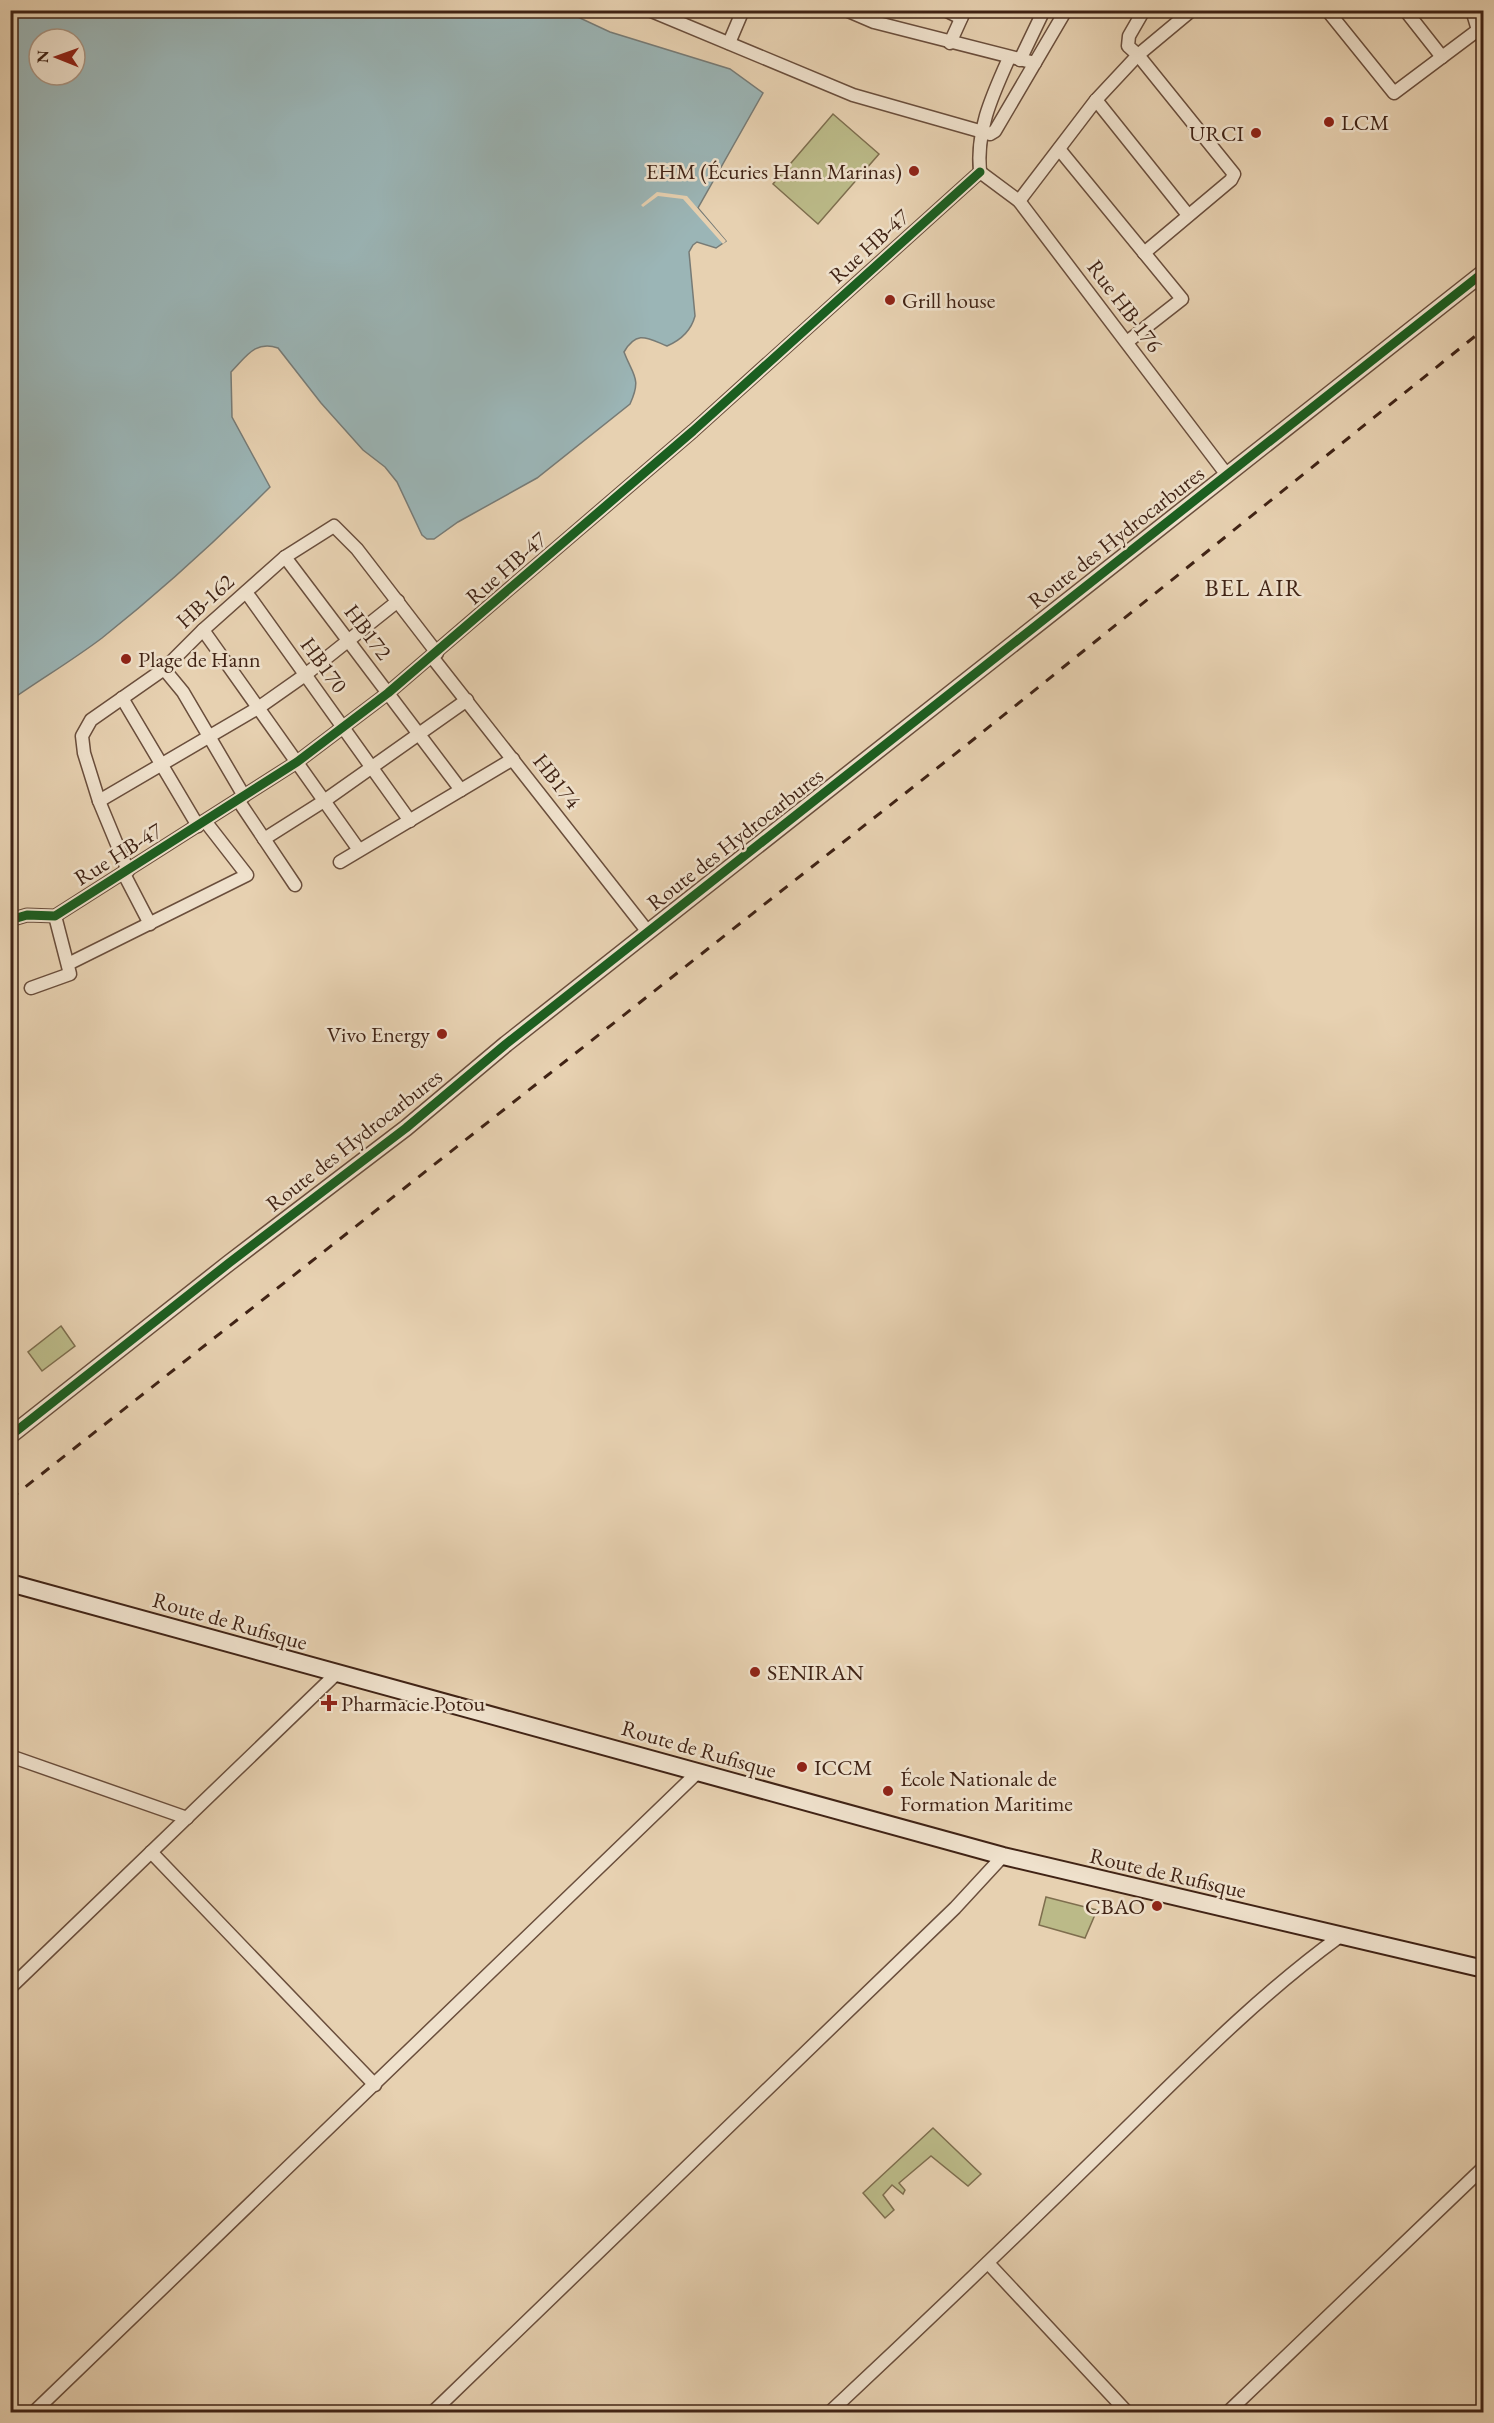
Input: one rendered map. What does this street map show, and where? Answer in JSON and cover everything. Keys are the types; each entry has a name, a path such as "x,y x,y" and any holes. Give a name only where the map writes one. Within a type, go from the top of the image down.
{"main road":[{"name":"Route de Rufisque","path":"10,1583 1003,1856 1484,1969"}],"street":[{"path":"649,10 853,94 990,134 995,131 1066,10"},
{"path":"729,43 743,10"},
{"path":"846,10 877,16 950,43 1035,63"},
{"path":"945,10 963,14 950,43"},
{"path":"980,172 980,132 986,109 1044,10"},
{"path":"1144,10 1128,40 1128,46 1138,55 1234,174 1231,180 1144,253"},
{"path":"1019,201 1096,100 1138,55 1192,10"},
{"path":"1327,10 1394,93 1478,30 1472,10"},
{"path":"1405,10 1442,57"},
{"path":"1096,100 1188,216"},
{"path":"1059,149 1182,299 1127,342"},
{"name":"Rue HB-176","path":"980,172 1019,201 1227,474"},
{"name":"Rue HB-47","path":"55,916 126,873 297,762 388,693 435,655 693,431 980,172"},
{"name":"Route des Hydrocarbures","path":"10,1436 229,1263 389,1141 506,1044 1484,272"},
{"name":"HB174","path":"334,526 357,549 398,601 467,700 648,932"},
{"name":"HB-162","path":"150,924 126,873 99,801 84,753 82,736 91,720 164,669 203,630 285,557 334,526"},
{"name":"HB172","path":"285,557 461,790"},
{"name":"HB170","path":"246,592 410,820"},
{"path":"99,801 258,708 305,675 398,601"},
{"path":"203,630 359,850"},
{"path":"164,669 183,692 211,737 264,839 295,885"},
{"path":"31,988 150,924 248,875 202,824 162,766 122,698"},
{"path":"264,839 324,801 467,700"},
{"path":"340,862 513,759"},
{"path":"10,920 27,915 55,916 69,969"},
{"path":"10,1988 336,1674"},
{"path":"10,1756 187,1818"},
{"path":"34,2412 698,1772"},
{"path":"151,1852 375,2085"},
{"path":"433,2412 955,1908 1003,1856"},
{"path":"830,2412 988,2264 1240,2018 1298,1966 1339,1936"},
{"path":"1228,2412 1484,2167"},
{"path":"988,2264 1127,2412"}],"shaded area":[{"path":"833,114 879,154 818,224 773,184"},
{"path":"61,1326 75,1346 42,1371 28,1352"},
{"path":"1046,1897 1097,1910 1085,1938 1039,1925"},
{"path":"933,2128 981,2174 968,2186 931,2156 899,2183 905,2190 903,2194 892,2185 883,2195 894,2210 885,2218 863,2193"}],"water":[{"path":"11,11 565,11 610,32 730,69 763,93 698,208 726,241 716,248 697,242 689,252 695,316 691,326 681,338 667,346 638,338 624,352 636,382 630,404 537,478 458,522 434,539 427,539 422,535 397,482 385,467 363,450 321,403 278,348 263,346 257,348 231,372 232,417 270,487 188,565 91,646 11,700"}],"pier":[{"path":"657,192 687,196 726,241 723,244 683,199 658,196 643,207 641,205"}],"railway":[{"path":"10,1499 969,743 1484,329"}],"cycle path":[{"path":"10,920 27,915 55,916 297,762 388,693 693,431 980,172"},
{"path":"10,1436 229,1263 406,1128 506,1044 1484,272"}],"place":[{"name":"LCM","path":"1329,122"},
{"name":"URCI","path":"1256,133"},
{"name":"EHM (Écuries Hann Marinas)","path":"914,171"},
{"name":"Grill house","path":"890,300"},
{"name":"Plage de Hann","path":"126,659"},
{"name":"Vivo Energy","path":"442,1034"},
{"name":"SENIRAN","path":"755,1672"},
{"name":"Pharmacie Potou","path":"329,1703"},
{"name":"ICCM","path":"802,1767"},
{"name":"École Nationale de Formation Maritime","path":"888,1791"},
{"name":"CBAO","path":"1157,1906"}],"district":[{"name":"BEL AIR","path":"1254,587"}]}
